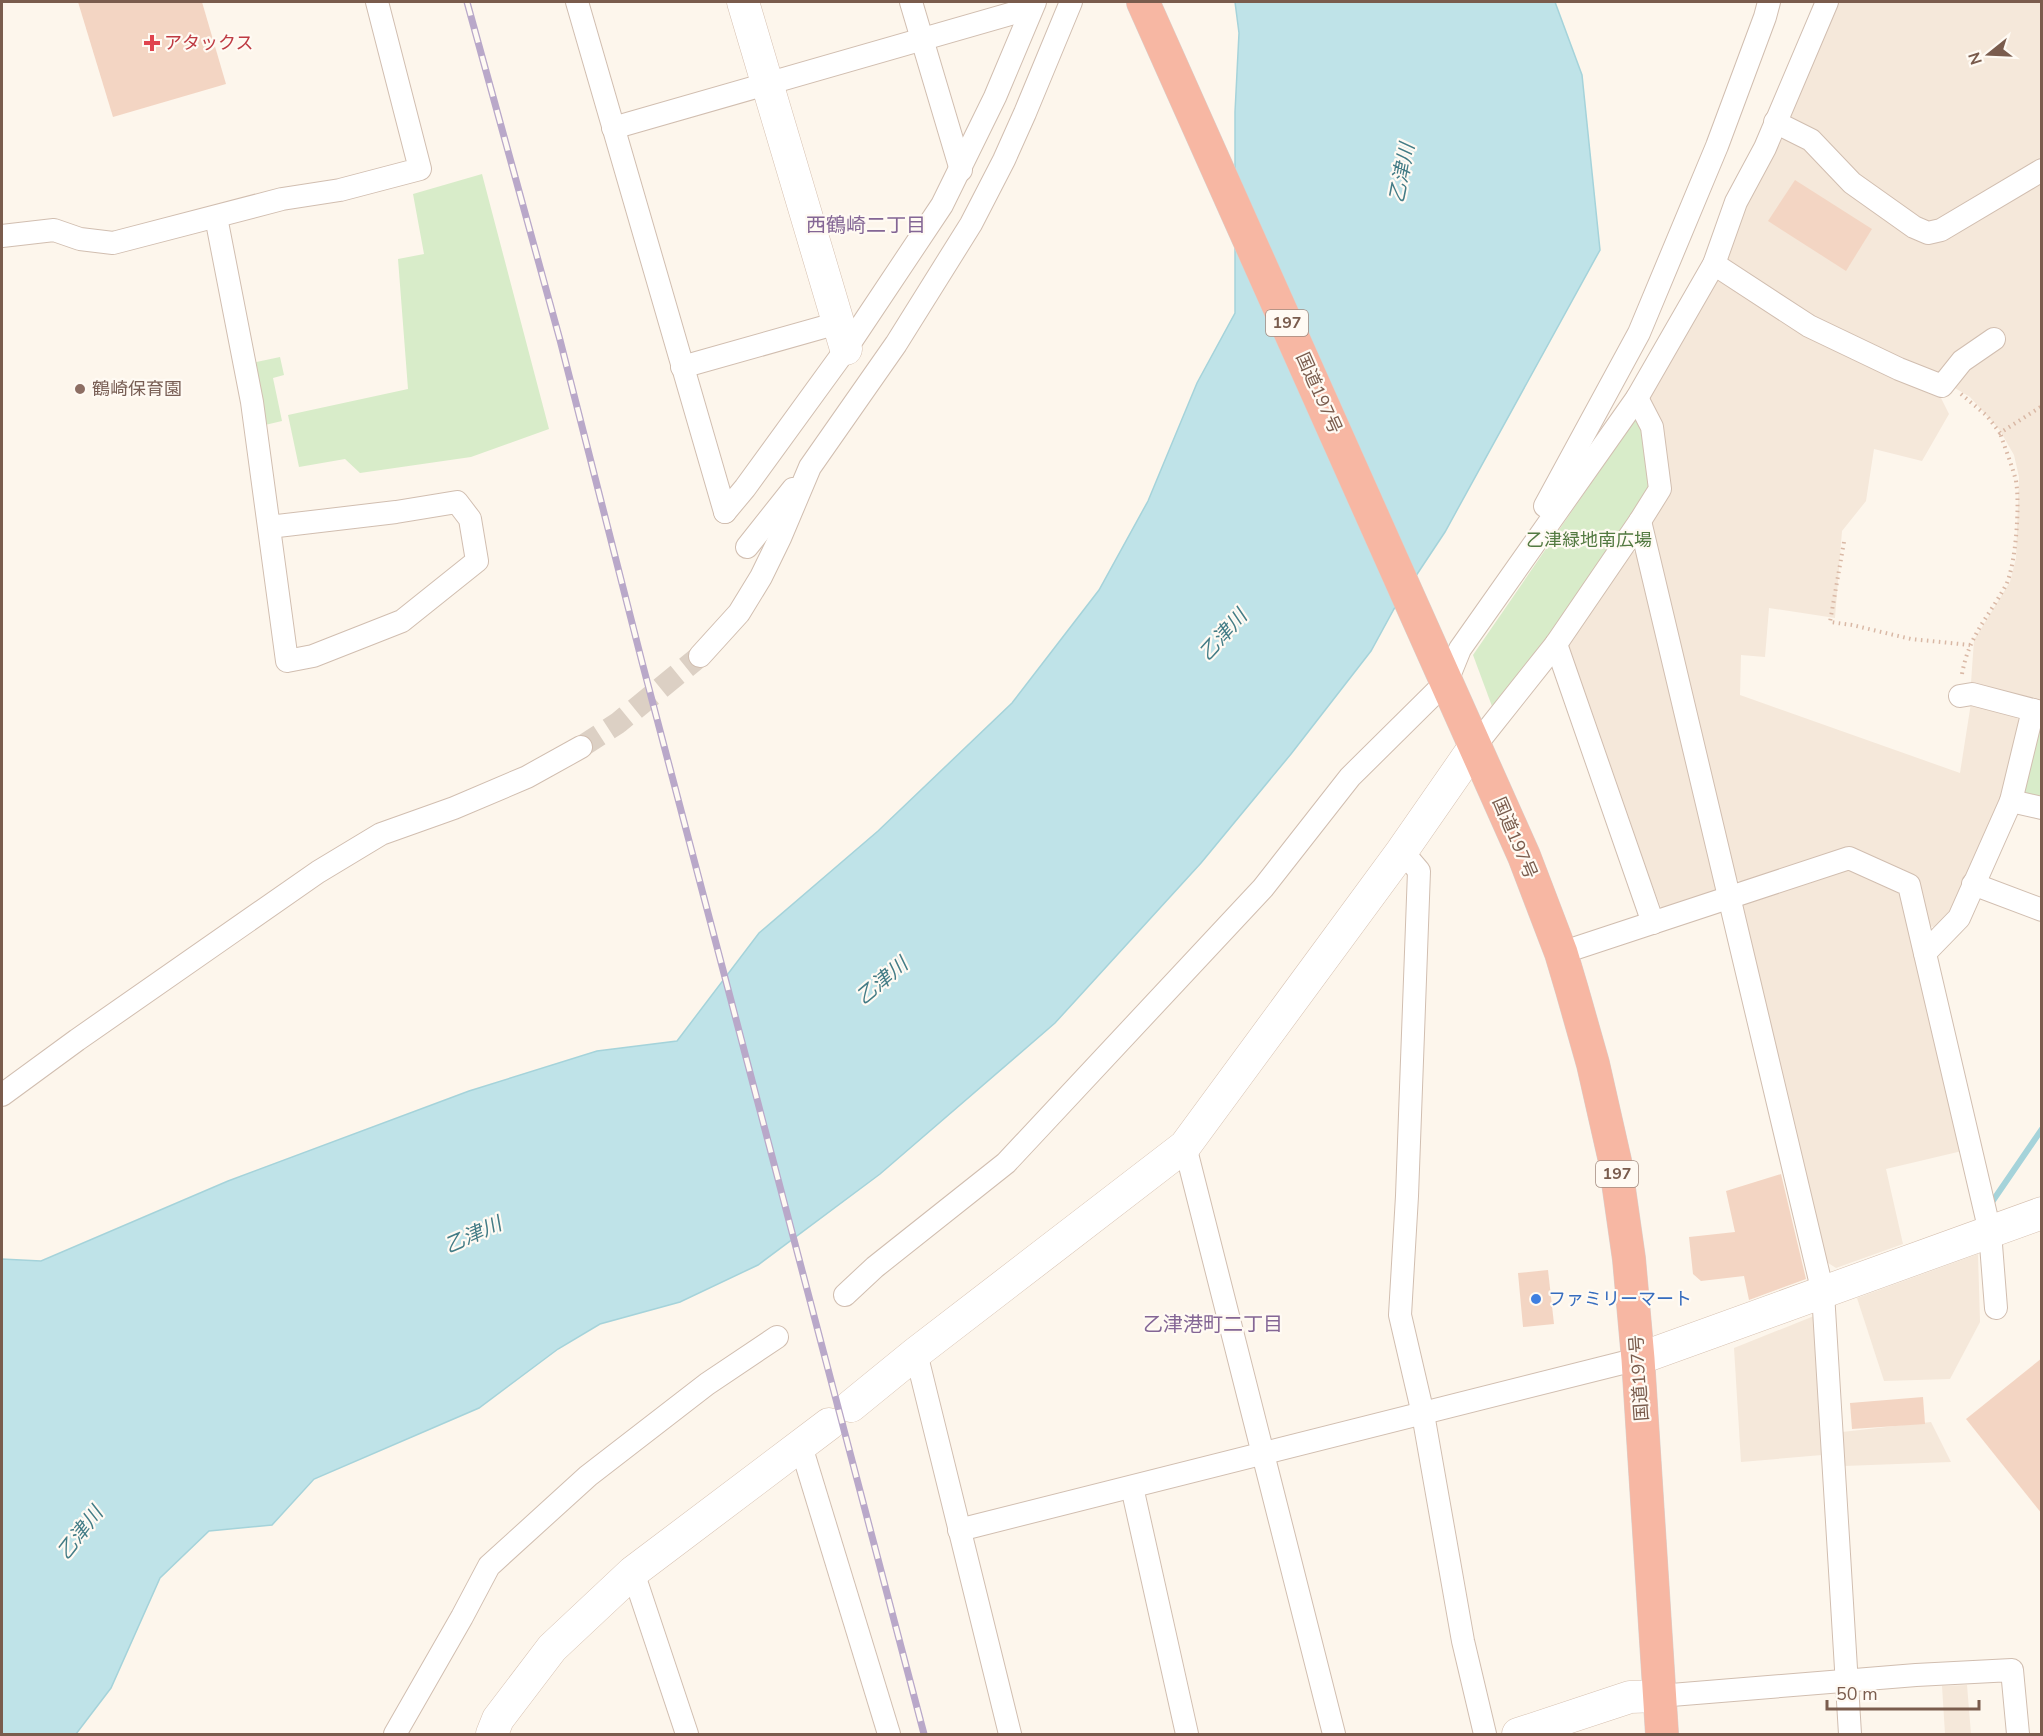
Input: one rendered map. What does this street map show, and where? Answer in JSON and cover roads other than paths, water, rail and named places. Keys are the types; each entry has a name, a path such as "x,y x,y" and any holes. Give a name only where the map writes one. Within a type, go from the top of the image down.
{"highway":[{"name":"国道197号","path":"1143,2 1476,746 1524,856 1561,953 1593,1064 1615,1161 1629,1259 1638,1359 1662,1734"}],"street":[{"path":"2,236 54,230 80,239 113,243 282,199 340,190 420,169 377,2"},
{"path":"577,2 725,512 746,488 842,336 942,205 995,97 1033,5"},
{"path":"743,2 842,336"},
{"path":"911,2 961,170"},
{"path":"747,547 810,467 896,344 971,224 1013,141 1071,2"},
{"path":"1513,573 1527,533 1545,505 1639,333 1717,146 1754,50 1769,2"},
{"path":"845,1295 875,1267 1006,1163 1263,888 1350,777 1447,681 1460,649 1637,398 1714,264 1737,202 1765,148 1827,2"},
{"path":"613,128 1033,5"},
{"path":"1775,122 1810,140 1852,183 1914,227 1928,233 1941,230 2042,170"},
{"path":"216,217 252,402 287,661 312,656 402,621 477,561 470,519 457,502 396,512 269,527"},
{"path":"1714,264 1809,326 1899,369 1942,386 1962,361 1994,339"},
{"path":"682,367 842,336"},
{"path":"498,1729 552,1648 633,1572 801,1446 916,1353 1185,1146 1476,746 1556,644 1660,489 1652,427 1637,398"},
{"path":"700,656 739,613 761,577 810,467"},
{"path":"1640,521 1823,1293 1850,1734"},
{"path":"1556,644 1653,923"},
{"path":"1925,953 1959,918 2011,801 2037,711 1972,694 1960,696"},
{"path":"2,1095 308,879 372,839 527,777 581,747"},
{"path":"2011,801 2042,808"},
{"path":"1401,851 1419,871 1407,1196 1400,1315 1423,1414 1463,1641 1485,1734"},
{"path":"1561,953 1849,858 1909,885 1990,1232 1996,1308"},
{"path":"1973,884 2042,910"},
{"path":"1185,1146 1334,1734"},
{"path":"959,1530 1638,1359 2042,1213"},
{"path":"395,1734 489,1566 607,1462 707,1383 777,1337"},
{"path":"916,1353 1010,1734"},
{"path":"801,1446 889,1734"},
{"path":"1132,1487 1187,1734"},
{"path":"633,1572 687,1734"},
{"path":"1518,1734 1630,1697 2012,1670 2018,1734"}],"water":[{"name":"乙津川","path":"1235,2 1555,2 1582,75 1600,250 1445,532 1394,609 1371,651 1291,754 1201,863 1055,1023 880,1174 758,1265 680,1302 600,1324 558,1349 479,1408 314,1479 272,1525 209,1531 160,1578 111,1688 76,1734 2,1734 2,1259 41,1261 228,1181 469,1091 597,1051 677,1041 759,933 878,831 1012,703 1099,590 1148,501 1197,383 1235,313 1235,112 1239,33"}],"waterway":[{"path":"1992,1202 2042,1129"}],"tunnel":[{"path":"581,747 618,723 700,656"}],"railway":[{"path":"467,2 560,340 642,662 924,1734"}],"place":[{"name":"アタックス","path":"152,43"},
{"name":"鶴崎保育園","path":"80,389"},
{"name":"ファミリーマート","path":"1536,1299"}],"district":[{"name":"西鶴崎二丁目","path":"866,225"},
{"name":"乙津港町二丁目","path":"1213,1324"}],"park label":[{"name":"乙津緑地南広場","path":"1589,540"}]}
